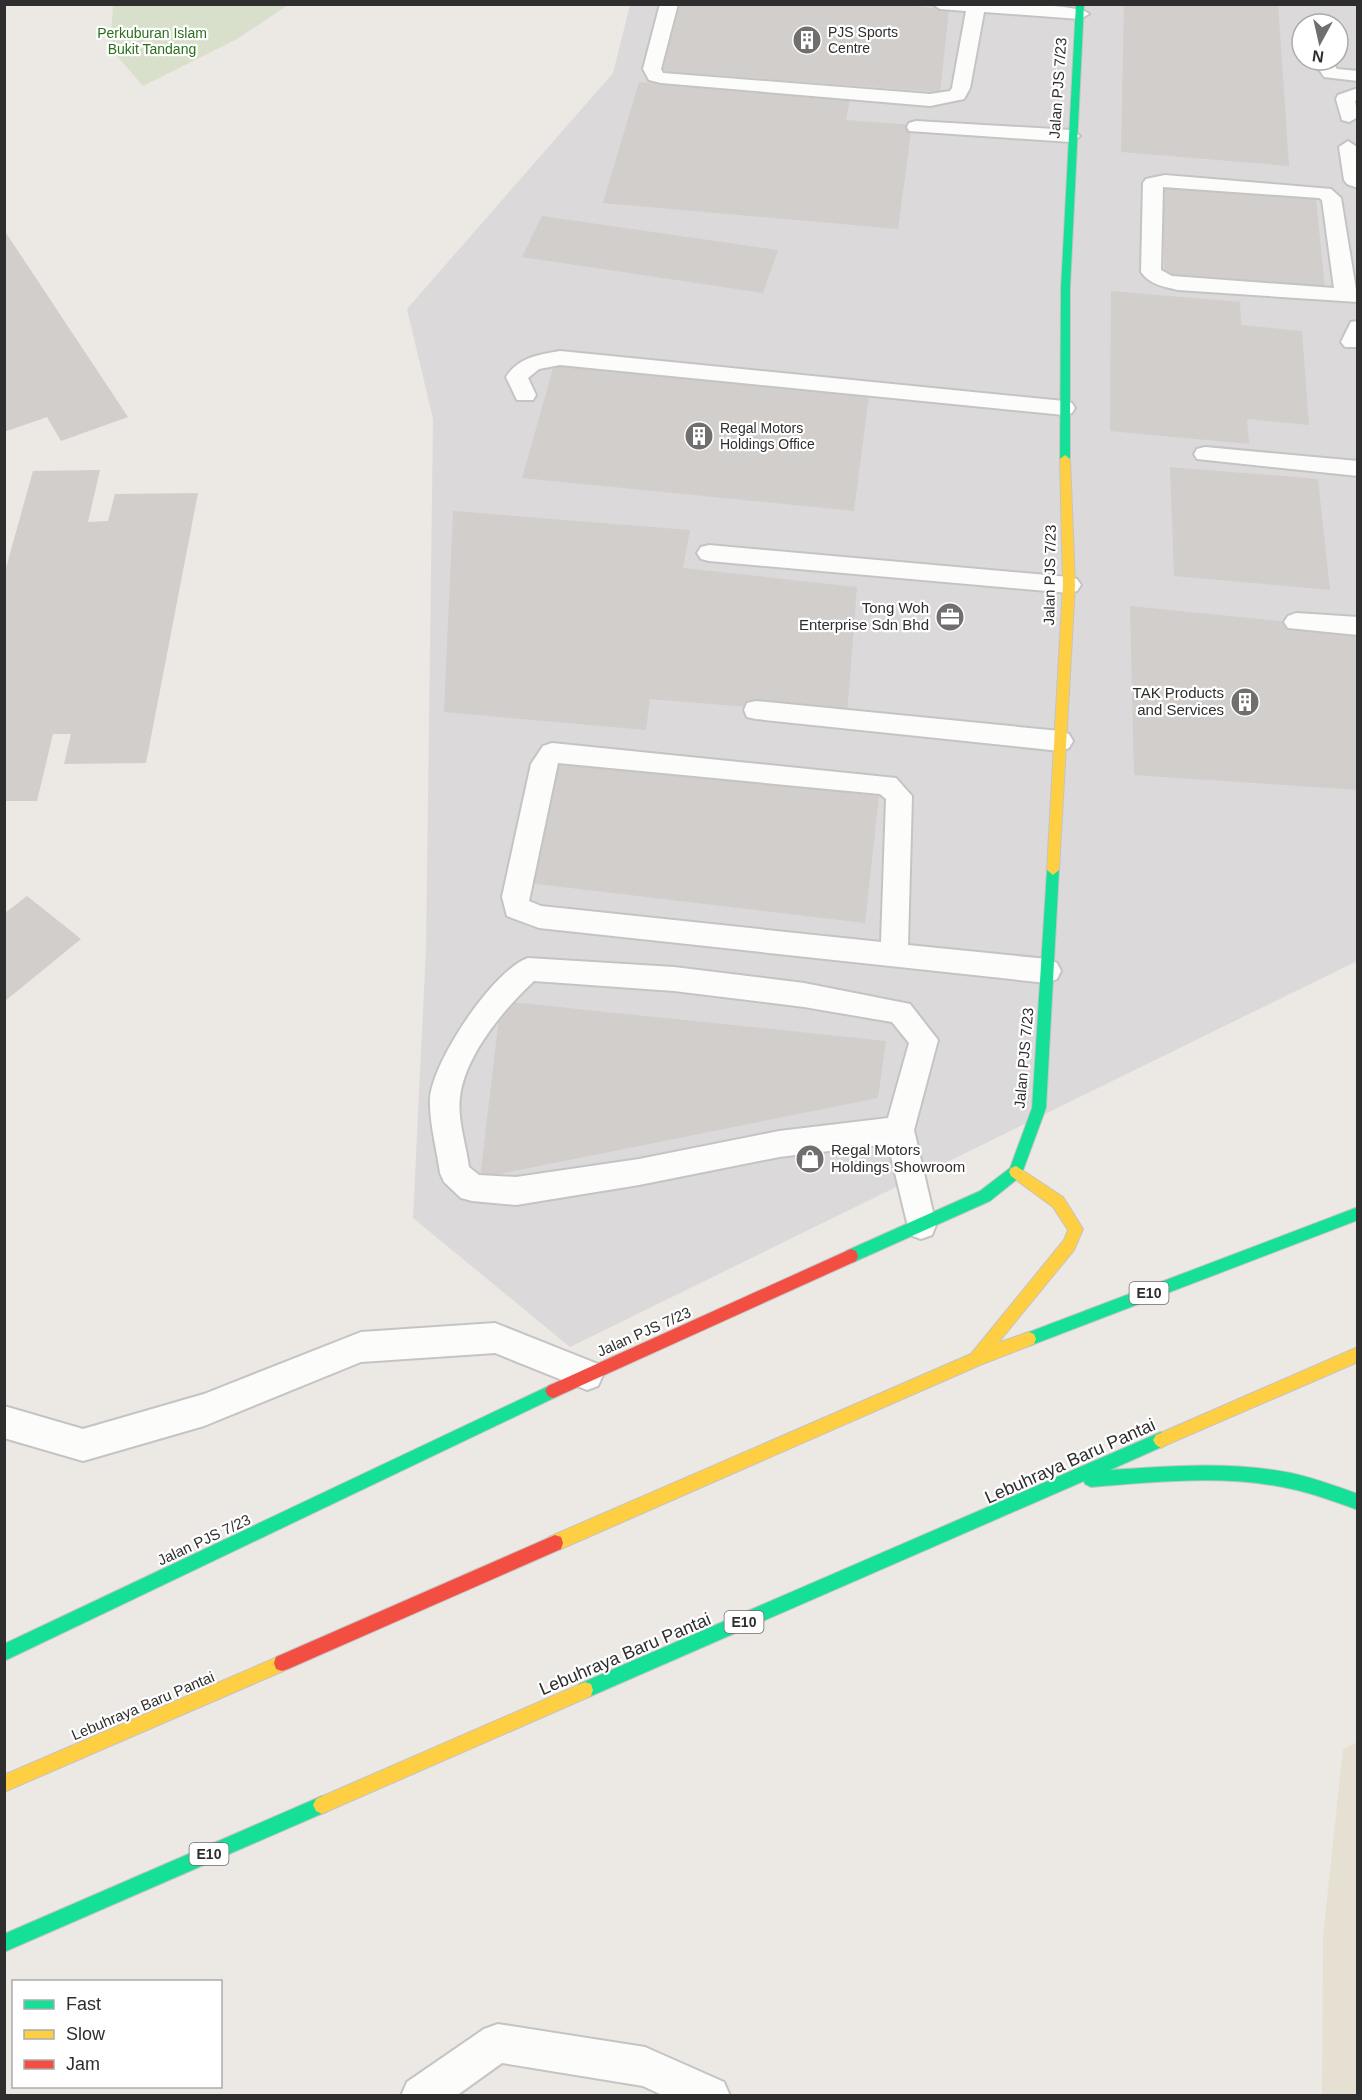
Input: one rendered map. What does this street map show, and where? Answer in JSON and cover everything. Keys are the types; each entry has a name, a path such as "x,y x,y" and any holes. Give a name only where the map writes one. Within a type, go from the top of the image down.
{"main road":[{"name":"Jalan PJS 7/23","path":"4,1653 587,1375 985,1196 1016,1172 1039,1108 1069,585 1064,408 1071,136 1080,9"},
{"path":"976,1359 1070,1245 1076,1229 1068,1213 1053,1195 1016,1172"},
{"name":"Lebuhraya Baru Pantai","path":"4,1784 976,1359 1358,1213"},
{"name":"Lebuhraya Baru Pantai","path":"4,1943 1358,1354"},
{"path":"1074,1479 1206,1472 1272,1474 1344,1494 1358,1502"}],"lane":[{"path":"669,4 652,69 655,76 930,100 957,95 961,88 976,7"},
{"path":"940,4 1080,9"},
{"path":"1328,72 1358,76"},
{"path":"1349,116 1344,99 1358,93"},
{"path":"915,127 1071,136"},
{"path":"1348,147 1354,180 1358,182"},
{"path":"1331,198 1351,296 1178,284 1165,281 1151,272 1153,183 1324,193 1331,198 1358,200"},
{"path":"525,395 517,377 532,363 560,358 1064,408"},
{"path":"1205,454 1358,469"},
{"path":"709,553 1069,585"},
{"path":"1296,622 1358,626"},
{"path":"756,710 1060,741"},
{"path":"894,954 899,796 887,785 552,753 544,764 515,897 518,908 539,917 1047,970"},
{"path":"899,1130 779,1144 639,1172 516,1191 494,1190 472,1188 455,1173 445,1099 452,1069 496,999 528,969 674,979 804,994 900,1012 924,1040 899,1130 921,1225"},
{"path":"4,1422 83,1445 204,1410 362,1347 495,1338 587,1375"},
{"path":"421,2096 498,2043 645,2067 710,2096"}],"shaded area":[{"path":"630,5 1357,5 1357,961 570,1347 413,1218 426,949 433,419 407,309 613,73"},
{"path":"1357,1742 1357,2095 1322,2095 1323,1937 1343,1749"}],"green space":[{"name":"Perkuburan Islam Bukit Tandang","path":"113,4 288,5 237,39 143,86 110,48"}],"building":[{"name":"PJS Sports Centre","path":"678,4 898,4 949,10 940,92 659,71"},
{"path":"1124,4 1278,4 1289,166 1121,152"},
{"path":"639,82 850,99 846,120 912,125 898,229 603,203"},
{"path":"1163,187 1316,199 1325,288 1164,275"},
{"path":"542,216 778,250 763,293 522,257"},
{"path":"4,230 128,417 61,441 47,417 4,432"},
{"path":"1111,291 1240,302 1241,325 1302,331 1309,425 1247,419 1249,444 1110,431"},
{"name":"Regal Motors Holdings Office","path":"554,365 869,395 854,511 522,478"},
{"path":"1170,467 1318,479 1330,590 1174,576"},
{"path":"100,470 88,522 108,521 115,494 198,493 146,763 64,764 71,734 53,734 37,801 4,801 4,575 33,471"},
{"path":"453,511 690,530 683,568 857,587 847,715 650,699 646,730 444,712"},
{"name":"TAK Products and Services","path":"1130,606 1358,629 1358,790 1134,775"},
{"path":"558,759 879,796 865,923 528,883"},
{"path":"27,896 81,939 5,1001 5,913"},
{"path":"501,1001 886,1041 878,1098 480,1178"}],"traffic: fast":[{"path":"1065,459 1065,288 1080,4"},
{"path":"851,1256 985,1196 1016,1172 1039,1108 1053,870"},
{"path":"1029,1339 1358,1213"},
{"path":"4,1653 553,1391"},
{"path":"585,1690 1161,1440"},
{"path":"1091,1479 1160,1474 1226,1473 1291,1481 1324,1489 1358,1502"},
{"path":"4,1943 322,1805"}],"traffic: slow":[{"path":"1053,870 1069,585 1065,459"},
{"path":"977,1358 1069,1245 1076,1229 1058,1202 1016,1172"},
{"path":"555,1543 976,1359 1029,1339"},
{"path":"1161,1440 1358,1354"},
{"path":"4,1784 282,1663"},
{"path":"322,1805 585,1690"}],"traffic: jam":[{"path":"553,1391 851,1256"},
{"path":"282,1663 555,1543"}],"place":[{"name":"PJS Sports Centre","path":"807,40"},
{"name":"Regal Motors Holdings Office","path":"699,436"},
{"name":"Tong Woh Enterprise Sdn Bhd","path":"950,617"},
{"name":"TAK Products and Services","path":"1245,702"},
{"name":"Regal Motors Holdings Showroom","path":"810,1159"}]}
